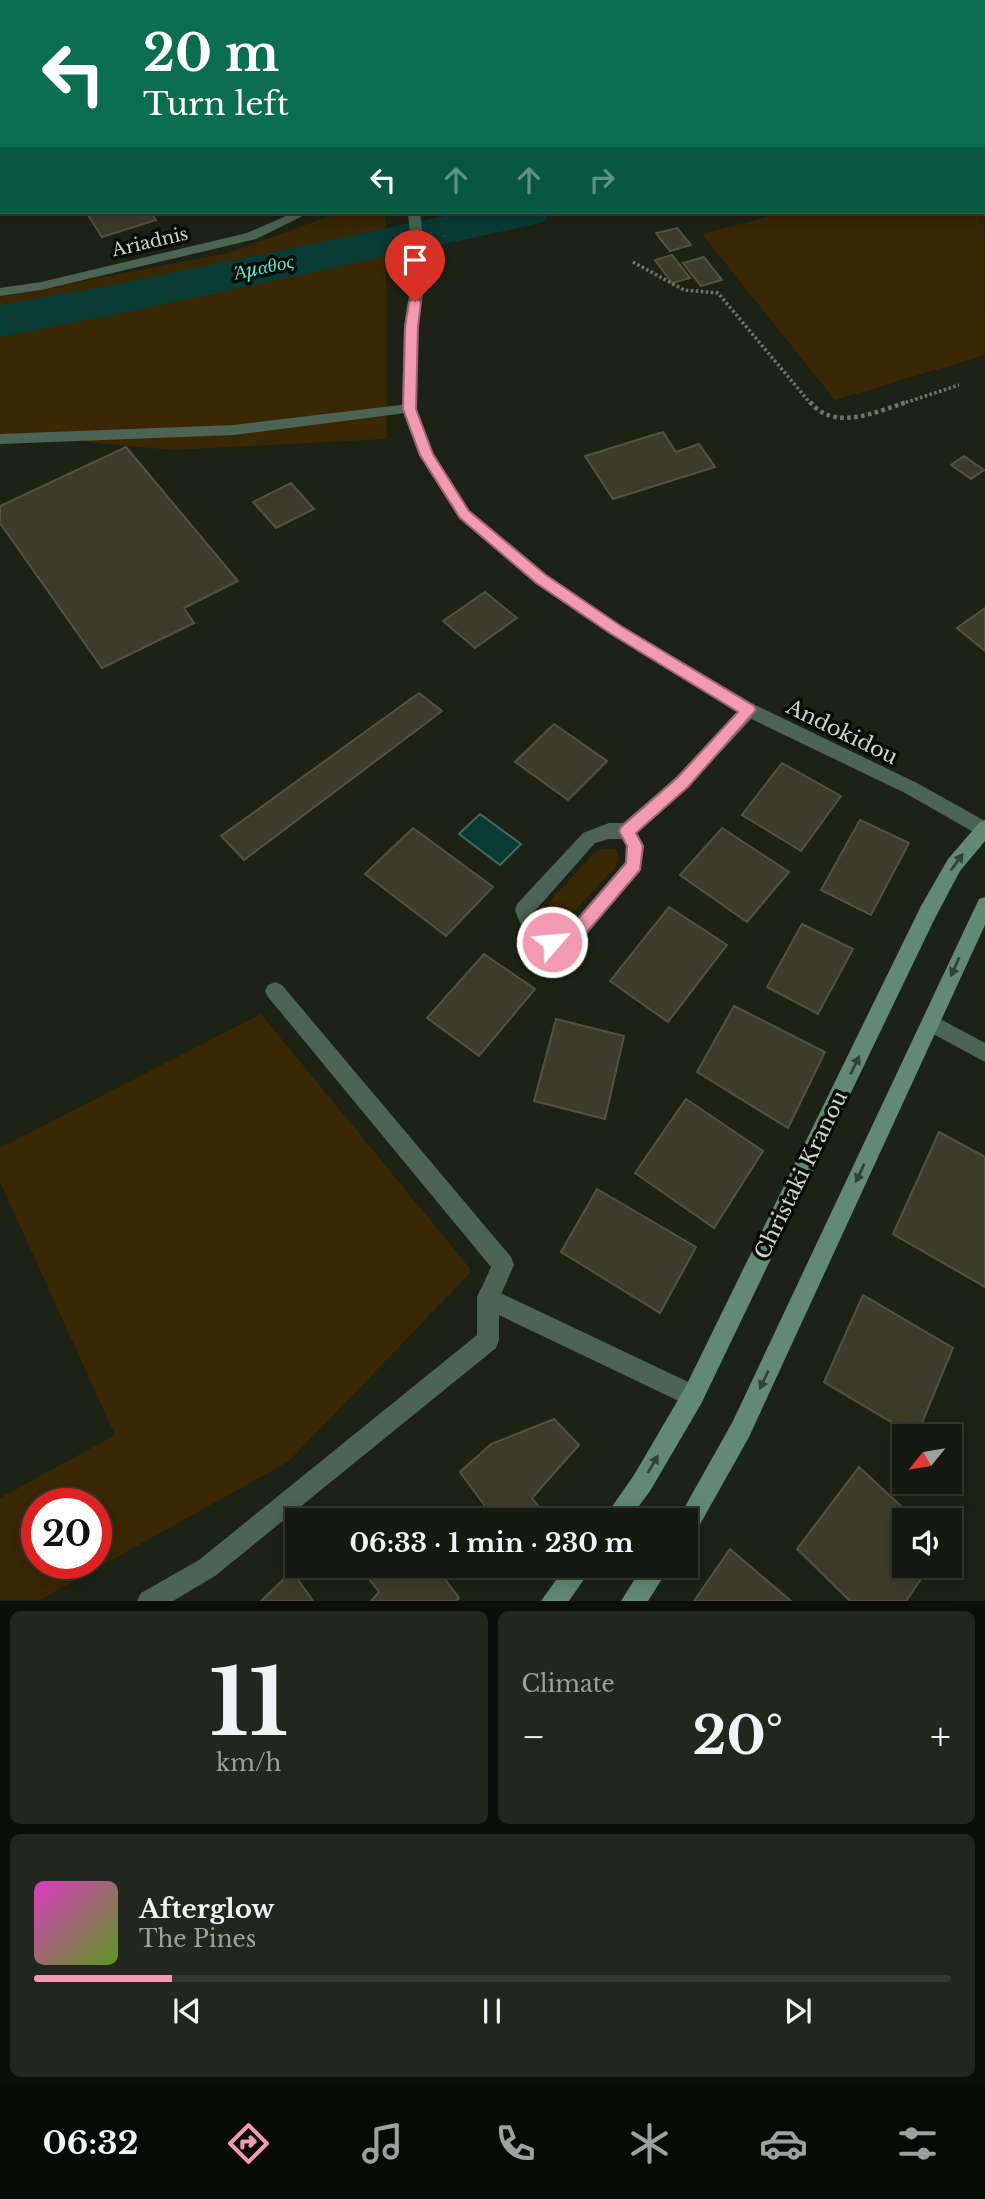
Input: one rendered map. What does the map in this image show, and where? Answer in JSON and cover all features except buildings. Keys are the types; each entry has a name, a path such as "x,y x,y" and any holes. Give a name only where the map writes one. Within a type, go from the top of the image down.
{"main road":[{"name":"Christaki Kranou","path":"624,1508 642,1483 693,1396 928,912 954,865 984,828"},
{"path":"697,1508 741,1429 985,905"},
{"path":"553,1601 571,1578"},
{"path":"634,1601 650,1578"}],"street":[{"name":"Ariadnis","path":"0,292 41,286 251,236 300,214"},
{"name":"Andokidou","path":"414,214 419,271 411,327 410,409 426,455 464,514 541,579 616,630 748,710 911,788 984,828"},
{"path":"0,439 234,430 410,409"},
{"path":"627,831 635,846 634,865 570,940 552,942 541,938 529,925 524,910 589,838 609,831 627,831 682,782 748,710"},
{"path":"149,1601 207,1568 488,1340 488,1298 503,1265 275,992"},
{"path":"931,1023 985,1053"},
{"path":"488,1298 693,1396"}],"path":[{"path":"633,262 673,287 702,296 718,293 818,412 851,421 959,385"}],"shaded area":[{"path":"335,214 386,214 387,439 173,450 0,434 0,297 228,253"},
{"path":"778,214 984,214 985,355 835,400 702,234"},
{"path":"601,849 616,849 619,860 615,867 559,928 546,929 541,924 539,913 592,855"},
{"path":"261,1014 472,1271 289,1461 112,1560 112,1488 21,1488 21,1579 78,1579 40,1600 0,1600 0,1498 115,1435 0,1182 0,1148"}],"water":[{"path":"480,814 521,844 500,865 459,834"}],"waterway":[{"name":"Άμαθος","path":"0,321 118,299 519,214"}],"route":[{"path":"415,302 411,327 410,409 426,455 464,514 541,579 616,630 748,710 682,782 627,831 635,846 634,865 570,940 552,942"}]}
